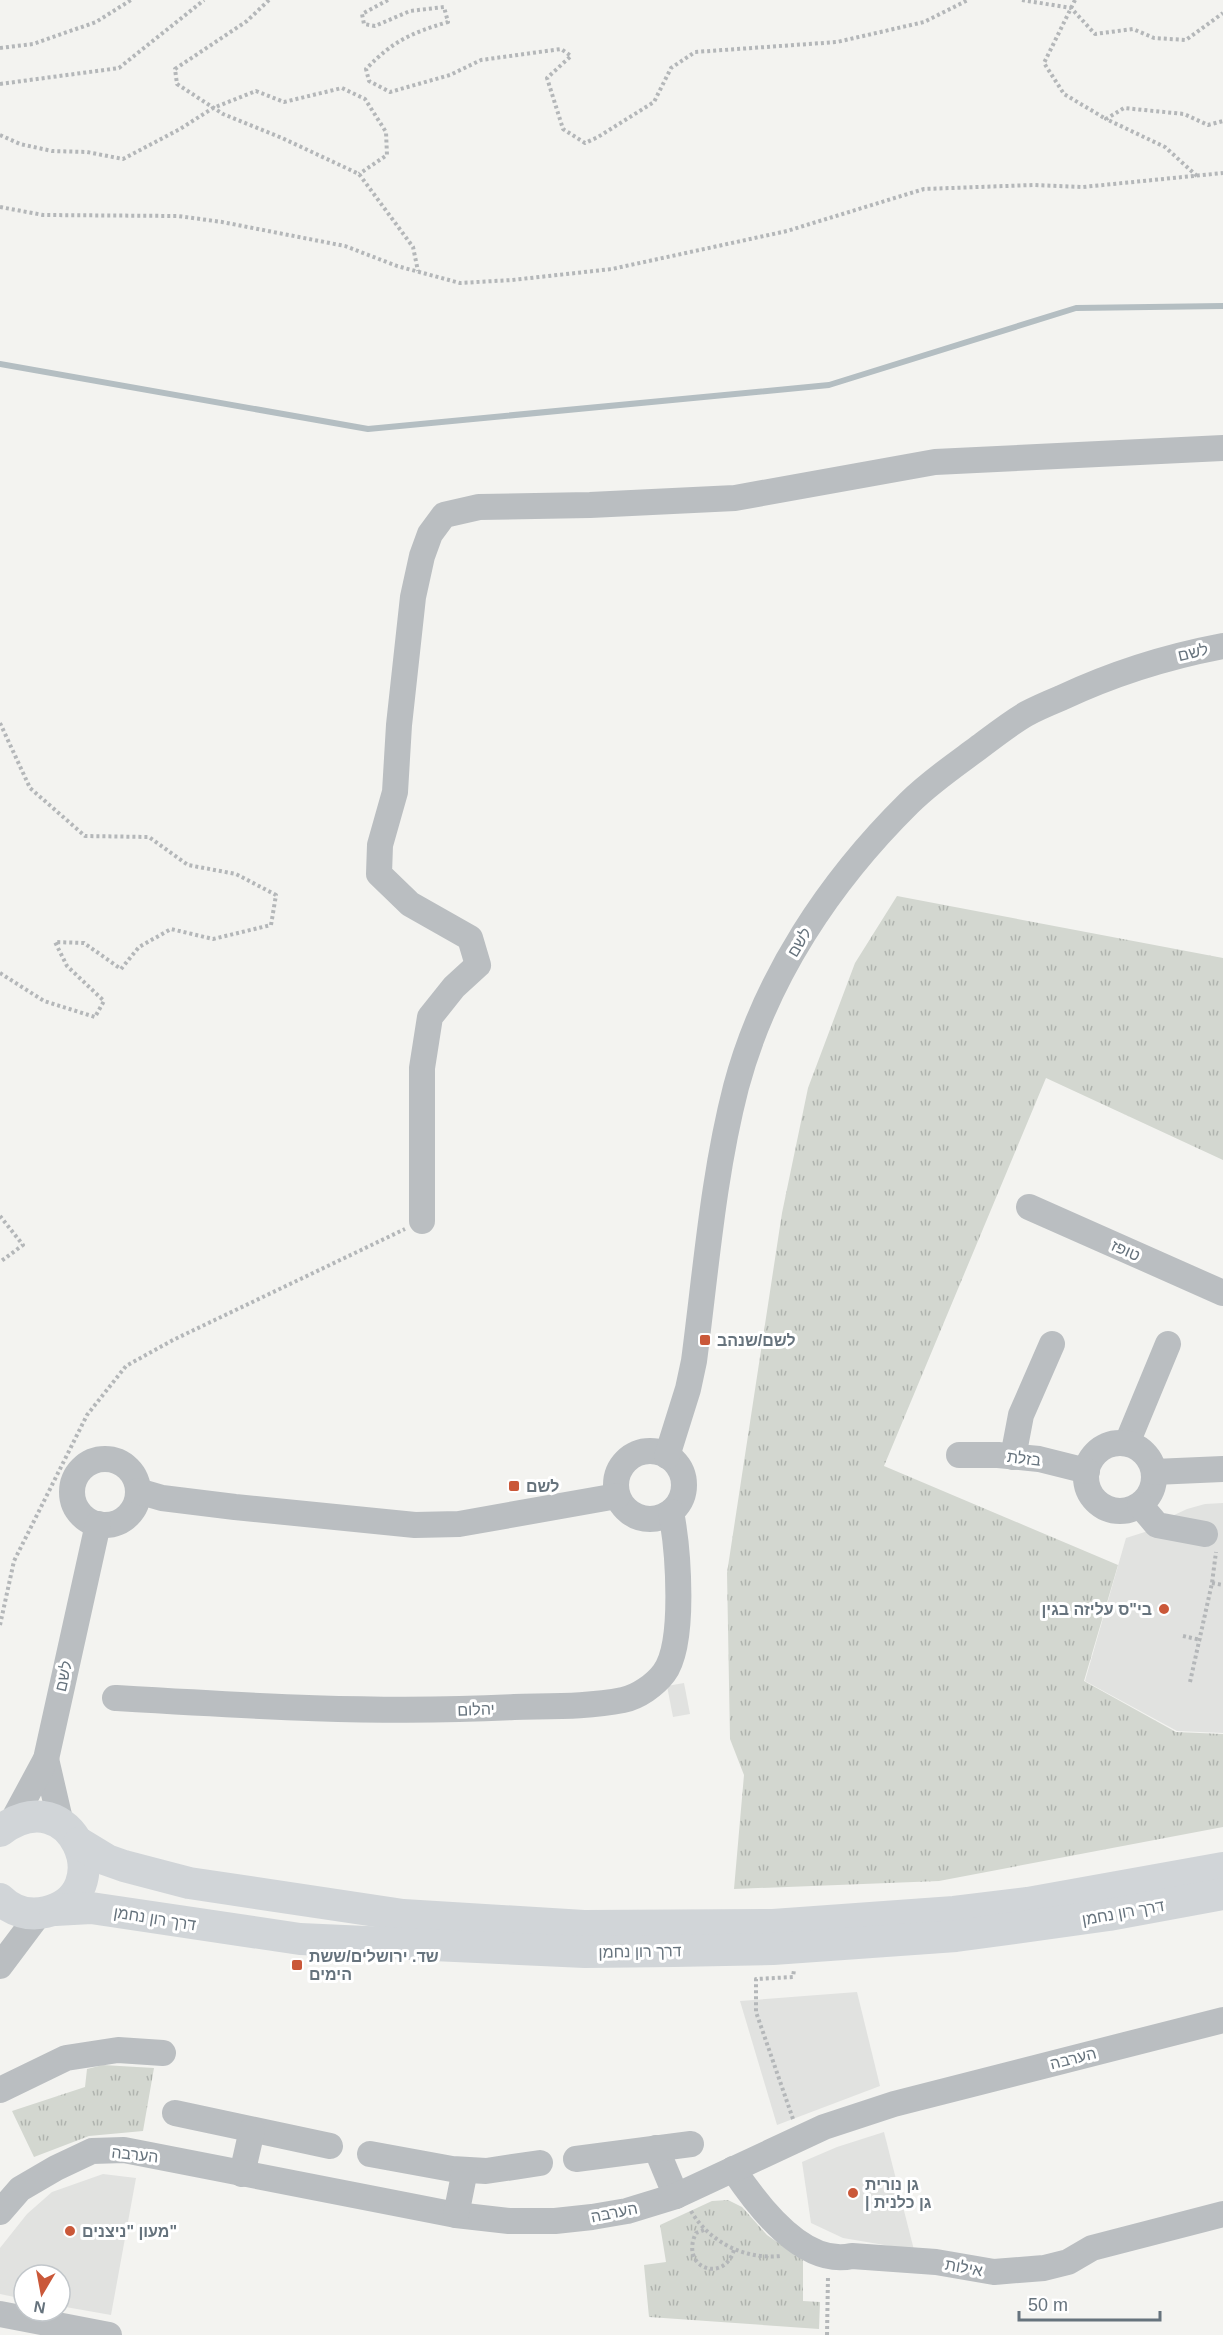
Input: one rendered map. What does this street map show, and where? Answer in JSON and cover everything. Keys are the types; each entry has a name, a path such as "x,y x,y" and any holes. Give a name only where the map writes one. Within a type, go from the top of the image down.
{"main road":[{"name":"דרך רון נחמן","path":"6,1827 36,1816 70,1833 107,1860 189,1883 402,1914 584,1926 773,1925 954,1912 1028,1903 1223,1868"},
{"path":"47,1912 68,1902 78,1889 84,1872 84,1857 70,1833"},
{"name":"דרך רון נחמן","path":"0,1899 6,1905 21,1912 92,1908 300,1939 585,1952 773,1949 956,1936 1108,1915 1223,1894"}],"street":[{"path":"422,1221 422,1068 430,1017 454,987 478,965 470,938 410,904 379,874 380,845 395,792 399,725 413,597 422,556 430,534 444,515 479,507 590,505 735,498 935,462 1223,448"},
{"name":"לשם","path":"667,1456 694,1361 716,1187 737,1085 751,1042 775,986 793,950 818,910 855,861 910,802 997,732 1028,713 1103,678 1155,661 1223,646"},
{"name":"טופז","path":"1029,1207 1223,1293"},
{"path":"1013,1456 1021,1415 1052,1344"},
{"path":"1127,1443 1168,1344"},
{"path":"1113,1443 1127,1443 1139,1448 1148,1456 1155,1478 1151,1492 1140,1505 1130,1510 1116,1511 1104,1507 1091,1494 1087,1483 1087,1471 1091,1458 1100,1450 1113,1443"},
{"path":"643,1451 658,1452 667,1456 680,1468 684,1478 684,1489 679,1503 663,1517 646,1520 631,1514 622,1506 617,1496 615,1486 617,1473 629,1458 643,1451"},
{"name":"בזלת","path":"959,1455 1040,1459 1087,1471"},
{"path":"108,1459 117,1461 128,1468 134,1476 138,1491 136,1504 128,1515 117,1523 98,1524 81,1515 76,1508 72,1494 74,1481 80,1470 91,1462 108,1459"},
{"path":"1154,1472 1223,1469"},
{"path":"138,1491 162,1498 235,1507 415,1525 459,1524 617,1496"},
{"path":"1140,1505 1157,1526 1212,1538"},
{"name":"יהלום","path":"115,1698 359,1711 500,1708 625,1700 647,1689 665,1672 675,1648 677,1566 671,1512"},
{"name":"לשם","path":"6,1827 47,1762 98,1524"},
{"name":"לשם","path":"47,1762 70,1833"},
{"path":"0,1966 47,1912"},
{"name":"הערבה","path":"0,2212 20,2189 56,2168 92,2151 124,2150 456,2215 509,2221 555,2221 592,2217 682,2202 733,2169 824,2127 894,2104 1223,2020"},
{"path":"0,2090 66,2058 118,2050 163,2053"},
{"path":"175,2114 330,2145"},
{"path":"242,2174 252,2130"},
{"path":"576,2159 691,2145"},
{"path":"656,2148 682,2202"},
{"path":"370,2154 424,2165 465,2170 486,2171 540,2163"},
{"name":"אילות","path":"733,2169 754,2202 777,2225 795,2239 828,2257 840,2259 852,2256 924,2261 994,2272 1044,2268 1068,2262 1092,2248 1223,2214"},
{"path":"456,2215 465,2170"},
{"path":"0,2314 109,2335"}],"path":[{"path":"0,48 33,44 96,22 131,0"},
{"path":"0,84 120,68 204,0"},
{"path":"269,0 247,21 175,69 177,84 223,114 282,138 359,174 413,247 419,272"},
{"path":"388,0 362,14 364,24 375,26 410,11 444,7 448,22 416,31 383,52 366,69 369,81 390,92 450,75 482,60 561,50 571,56 547,78 563,129 585,143 598,138 654,102 671,68 695,52 837,42 924,22 968,0"},
{"path":"1022,0 1071,8 1095,34 1133,28 1154,39 1186,40 1223,13"},
{"path":"1075,0 1044,63 1064,94 1165,147 1197,176"},
{"path":"0,135 21,144 52,151 87,152 123,159 180,129 213,108 256,92 284,102 342,88 365,99 386,132 387,155 359,174"},
{"path":"1106,118 1124,108 1184,114 1208,125 1223,121"},
{"path":"0,207 43,215 178,216 222,222 345,246 396,266 460,283 512,280 612,268 787,231 924,189 1033,185 1083,187 1223,173"},
{"path":"0,723 30,788 85,836 149,837 188,865 236,874 276,895 271,925 213,939 171,929 138,946 122,969 84,943 55,942 67,966 104,1001 95,1017 44,1001 0,973"},
{"path":"0,1216 23,1245 0,1262"},
{"path":"0,1625 14,1561 87,1415 126,1366 173,1340 422,1221"},
{"path":"1190,1682 1212,1583 1212,1538"},
{"path":"1212,1583 1223,1585"},
{"path":"1184,1636 1201,1640"},
{"path":"794,1964 793,1977 756,1979 756,2012 797,2128"},
{"path":"682,2202 704,2230 734,2250 771,2257 785,2256"},
{"path":"704,2230 696,2233 691,2246 694,2259 699,2265 713,2269 721,2267 728,2263 734,2250"},
{"path":"827,2335 828,2266"}],"shaded area":[{"name":"בי\"ס עליזה בגין","path":"1223,1503 1223,1733 1177,1731 1085,1681 1126,1538 1148,1531 1187,1509 1205,1504"},
{"path":"684,1683 690,1714 673,1717 667,1686"},
{"path":"857,1992 880,2086 777,2125 740,2001"},
{"name":"גן נורית | גן כלנית","path":"884,2132 914,2250 843,2238 811,2223 802,2162 837,2147"},
{"name":"מעון \"ניצנים\"","path":"103,2174 136,2178 111,2315 72,2308 72,2263 12,2263 12,2296 0,2294 0,2248 27,2214 52,2192"}],"green space":[{"path":"897,896 1223,958 1223,1160 1046,1078 884,1466 1118,1565 1084,1681 1176,1732 1223,1734 1223,1827 939,1881 734,1889 744,1775 730,1739 727,1573 782,1213 808,1088 855,963"},
{"path":"103,2065 154,2068 143,2131 89,2136 34,2157 12,2111 85,2087 87,2069"},
{"path":"728,2200 742,2207 767,2235 803,2260 803,2301 820,2302 819,2329 649,2317 644,2265 666,2262 660,2225 712,2201"}],"waterway":[{"path":"0,364 368,429 829,385 1076,308 1223,306"}],"place":[{"name":"לשם/שנהב","path":"705,1340"},
{"name":"לשם","path":"514,1486"},
{"name":"בי\"ס עליזה בגין","path":"1164,1609"},
{"name":"שד. ירושלים/ששת הימים","path":"297,1965"},
{"name":"גן נורית | גן כלנית","path":"853,2193"},
{"name":"מעון \"ניצנים\"","path":"70,2231"}]}
